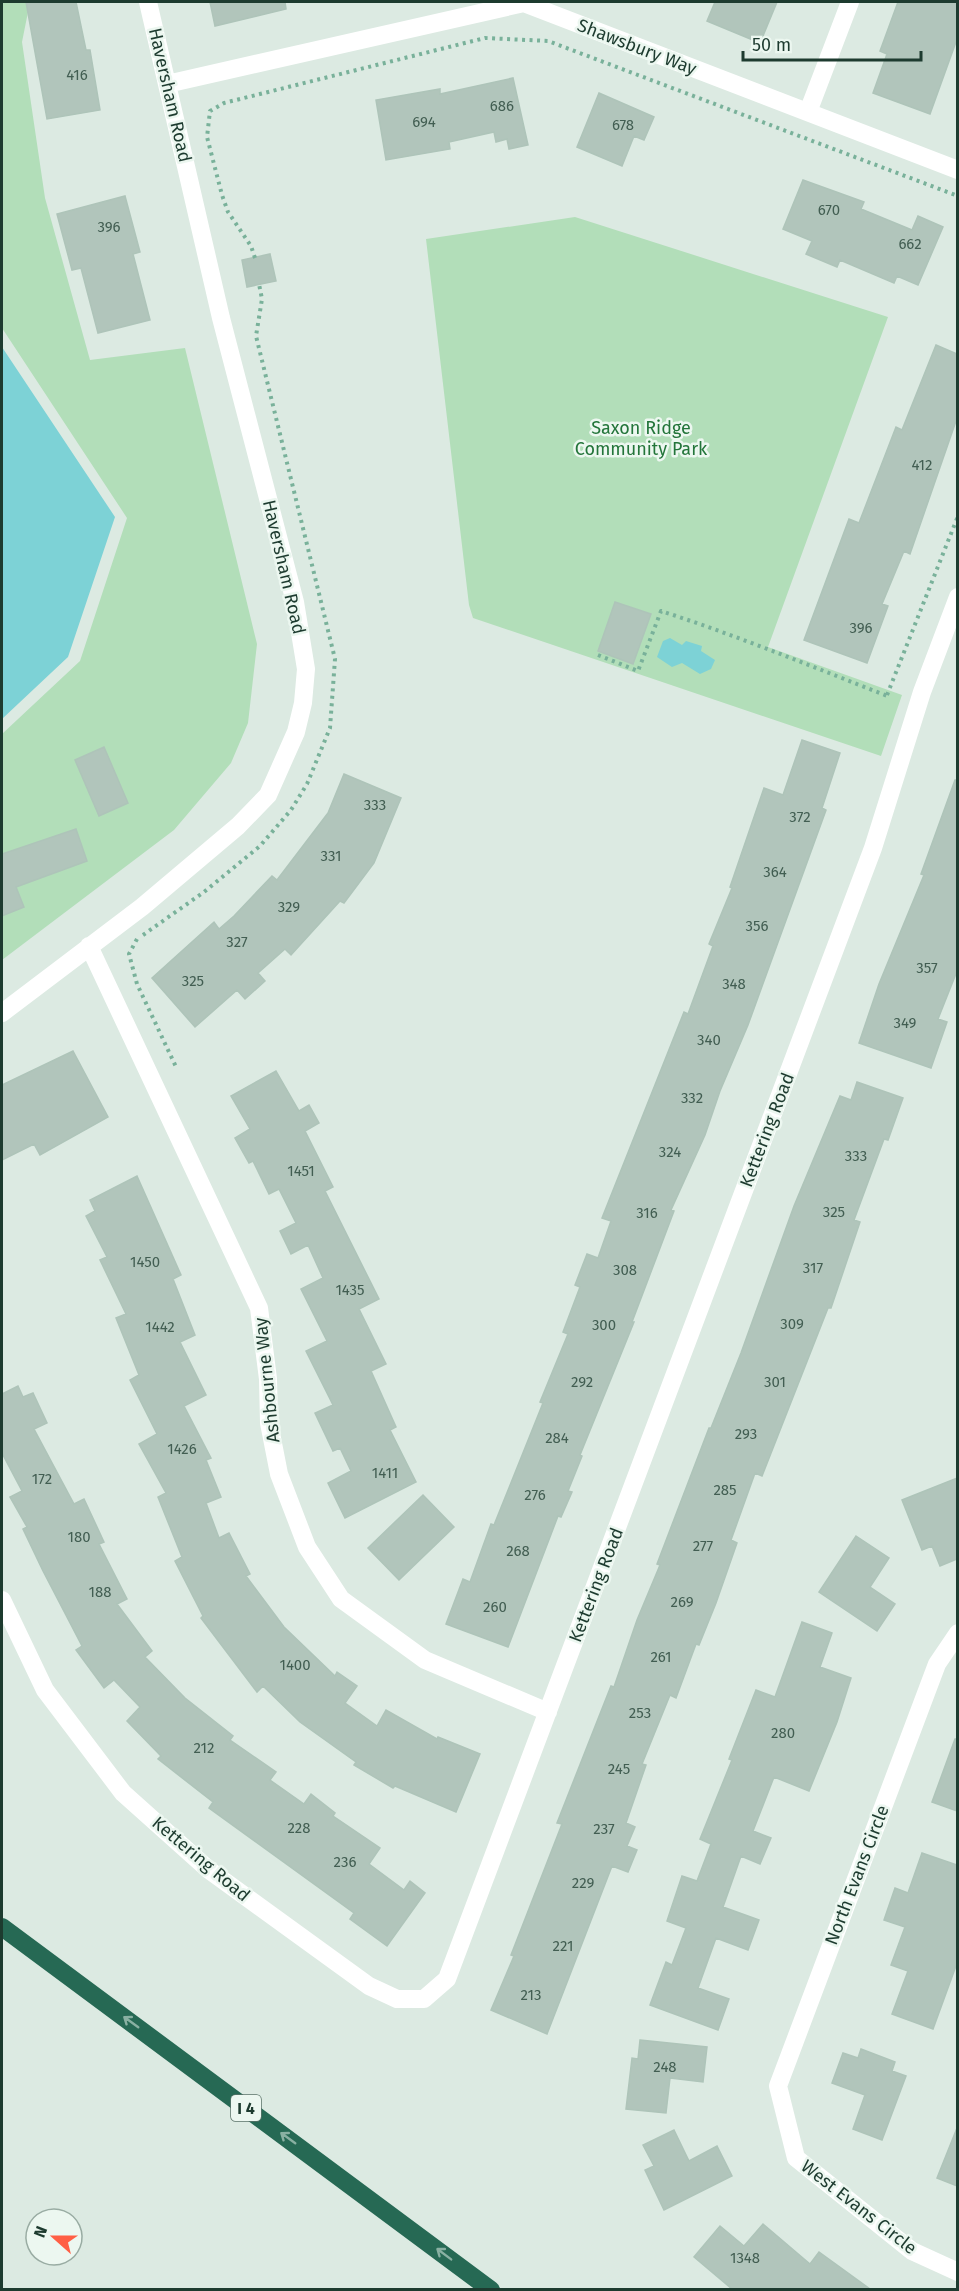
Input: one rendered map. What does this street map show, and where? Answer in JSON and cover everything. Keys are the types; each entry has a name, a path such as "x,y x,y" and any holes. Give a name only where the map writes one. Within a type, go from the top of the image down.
{"highway":[{"name":"I 4","path":"2,1927 491,2289"}],"street":[{"name":"Haversham Road","path":"2,1013 142,907 238,826 268,795 296,732 303,703 306,669 295,602 221,318 148,2"},
{"path":"808,112 850,2"},
{"name":"Shawsbury Way","path":"167,84 524,3 957,170"},
{"name":"Kettering Road","path":"2,1600 45,1690 123,1793 208,1870 369,1986 397,1999 424,1999 447,1979 873,848 922,692 957,597"},
{"name":"Ashbourne Way","path":"89,946 259,1308 268,1379 269,1423 279,1474 307,1547 341,1599 425,1660 548,1712"},
{"name":"North Evans Circle","path":"778,2086 937,1664 957,1633"},
{"name":"West Evans Circle","path":"778,2086 796,2158 912,2251 957,2272"}],"path":[{"path":"255,258 251,246 228,212 222,195 207,137 210,111 224,103 485,38 548,41 957,196"},
{"path":"177,1070 137,984 129,954 135,941 204,892 260,846 291,810 307,784 330,728 334,698 335,658 328,624 310,565 256,336 262,298 259,284"},
{"path":"598,655 639,670 661,611 711,627 722,635 761,645 888,696 957,516"}],"green space":[{"path":"2,2 30,2 22,42 45,198 90,360 185,348 257,644 248,723 231,763 174,830 2,960 2,734 80,661 127,518 2,328"},
{"name":"Saxon Ridge Community Park","path":"575,217 888,317 768,647 902,695 881,756 473,618 469,605 426,239"}],"water":[{"path":"2,347 115,517 68,657 2,719"},
{"path":"670,638 682,645 686,641 702,646 701,651 715,660 711,669 700,674 682,663 672,667 657,657 663,641"}],"building":[{"path":"26,2 76,2 86,50 90,50 100,110 47,119"},
{"path":"210,2 285,2 286,9 215,26"},
{"path":"715,2 777,2 760,43 707,21"},
{"path":"898,2 957,2 957,39 930,114 873,93 887,54 880,51"},
{"path":"513,78 528,145 509,149 507,139 496,142 494,132 449,142 450,149 386,160 376,100 440,89 440,94"},
{"path":"599,93 654,117 644,140 634,136 622,166 577,147"},
{"path":"803,180 864,202 861,209 912,230 918,216 943,227 918,285 897,276 894,283 840,260 837,267 806,254 812,241 783,229"},
{"path":"125,196 140,252 133,254 150,320 98,333 81,268 72,270 57,214"},
{"path":"270,254 276,281 247,287 242,260"},
{"path":"936,345 957,354 957,418 910,554 904,551 882,604 888,606 867,663 804,640 849,519 859,523 896,427 902,430"},
{"path":"615,602 651,614 633,664 598,651"},
{"path":"802,740 840,753 822,808 826,810 748,1025 720,1091 705,1135 671,1210 674,1211 632,1322 634,1322 580,1455 582,1456 568,1491 572,1492 561,1517 558,1516 508,1647 446,1624 463,1579 470,1582 491,1524 494,1525 543,1403 540,1402 568,1334 563,1332 580,1287 575,1285 587,1254 598,1258 611,1221 602,1218 684,1012 688,1014 713,946 709,944 732,888 730,887 764,788 783,795"},
{"path":"104,747 128,803 99,816 75,760"},
{"path":"344,774 401,798 374,863 344,903 340,901 291,955 285,949 258,973 265,981 245,999 237,990 195,1027 152,978 214,922 219,929 272,876 277,880 328,813"},
{"path":"955,780 957,780 957,971 938,1019 947,1022 931,1068 859,1043 879,984 924,875 921,874"},
{"path":"76,829 87,861 16,887 24,907 2,916 2,854"},
{"path":"73,1051 108,1117 40,1155 34,1144 2,1160 2,1085"},
{"path":"276,1071 299,1111 309,1105 319,1123 305,1131 333,1187 325,1191 379,1299 359,1309 386,1364 371,1371 396,1427 390,1430 416,1482 345,1518 328,1483 351,1471 340,1448 333,1451 315,1413 333,1405 306,1351 327,1341 301,1289 323,1278 308,1245 291,1254 280,1231 296,1223 279,1189 269,1194 253,1161 249,1163 235,1138 250,1129 231,1096"},
{"path":"857,1082 903,1098 888,1140 884,1139 854,1220 860,1222 831,1308 828,1308 762,1476 755,1473 731,1540 737,1543 716,1603 699,1645 696,1644 676,1698 670,1695 642,1764 646,1765 626,1823 635,1827 627,1846 637,1850 628,1872 612,1866 547,2034 491,2010 514,1956 511,1955 562,1824 557,1823 611,1686 614,1687 637,1620 660,1565 657,1564 709,1428 711,1428 741,1353 794,1206 840,1096 851,1100"},
{"path":"137,1176 181,1275 173,1279 195,1335 180,1342 206,1395 184,1406 211,1458 206,1460 221,1497 206,1503 219,1538 229,1533 250,1574 246,1576 284,1627 335,1676 337,1672 357,1686 345,1703 377,1726 386,1710 437,1739 438,1737 480,1754 456,1812 395,1786 393,1788 354,1765 356,1762 300,1722 263,1686 257,1692 201,1618 203,1616 175,1561 182,1557 158,1497 166,1493 139,1444 157,1434 130,1380 139,1375 116,1318 126,1314 100,1260 107,1257 86,1216 95,1211 90,1200"},
{"path":"18,1386 23,1397 33,1393 47,1423 34,1429 74,1504 84,1499 104,1542 99,1544 127,1599 117,1604 152,1651 145,1657 185,1698 233,1736 230,1740 276,1772 270,1780 304,1804 311,1794 335,1813 333,1816 380,1848 369,1864 404,1890 410,1881 425,1893 387,1946 350,1919 354,1913 209,1808 213,1802 158,1759 161,1756 127,1721 140,1707 114,1680 104,1688 76,1650 82,1646 43,1571 23,1529 27,1527 10,1497 22,1491 2,1453 2,1394"},
{"path":"957,1478 957,1559 940,1566 932,1546 922,1550 902,1500"},
{"path":"423,1495 454,1527 399,1580 368,1548"},
{"path":"856,1536 889,1558 870,1587 895,1604 877,1631 819,1592"},
{"path":"802,1622 832,1633 820,1667 851,1678 837,1722 809,1791 774,1777 753,1831 771,1838 760,1864 741,1856 723,1907 759,1920 748,1950 716,1938 698,1988 729,1999 718,2030 650,2005 666,1962 672,1965 686,1928 667,1921 682,1876 697,1881 711,1844 700,1839 732,1760 729,1759 756,1690 775,1697"},
{"path":"955,1739 957,1739 957,1811 932,1802"},
{"path":"922,1853 957,1865 957,1963 933,2029 892,2014 908,1971 891,1965 905,1927 884,1920 895,1888 908,1893"},
{"path":"640,2040 707,2047 703,2082 670,2078 666,2113 626,2109 632,2058 638,2059"},
{"path":"861,2049 895,2062 892,2071 906,2076 882,2140 853,2129 865,2095 832,2083 843,2053 858,2058"},
{"path":"957,2128 957,2186 937,2178"},
{"path":"674,2130 689,2161 717,2146 732,2176 664,2210 645,2170 654,2166 643,2145"},
{"path":"763,2224 810,2264 819,2252 870,2289 732,2289 694,2257 720,2226 744,2246"}]}
